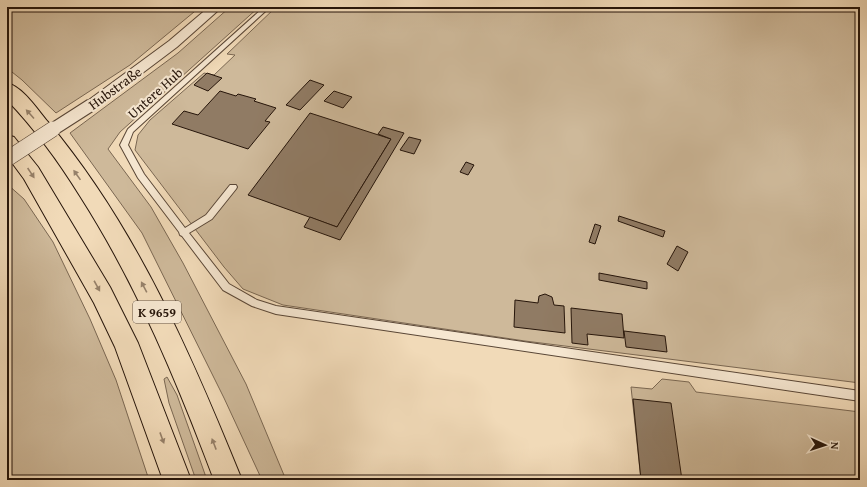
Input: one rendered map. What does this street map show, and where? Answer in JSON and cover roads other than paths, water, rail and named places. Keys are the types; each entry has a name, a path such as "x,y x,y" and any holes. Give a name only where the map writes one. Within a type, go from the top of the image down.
{"main road":[{"name":"K 9659","path":"7,89 38,122 63,155 101,210 126,251 194,391 228,480"},
{"name":"K 9659","path":"7,142 31,173 105,301 126,343 177,480"}],"street":[{"name":"Hubstraße","path":"7,159 92,105 173,44 216,7"}],"lane":[{"name":"Untere Hub","path":"183,233 141,176 124,145 130,131 268,7"},
{"path":"233,187 209,218 183,233 226,287 255,303 276,310 860,396"}]}
